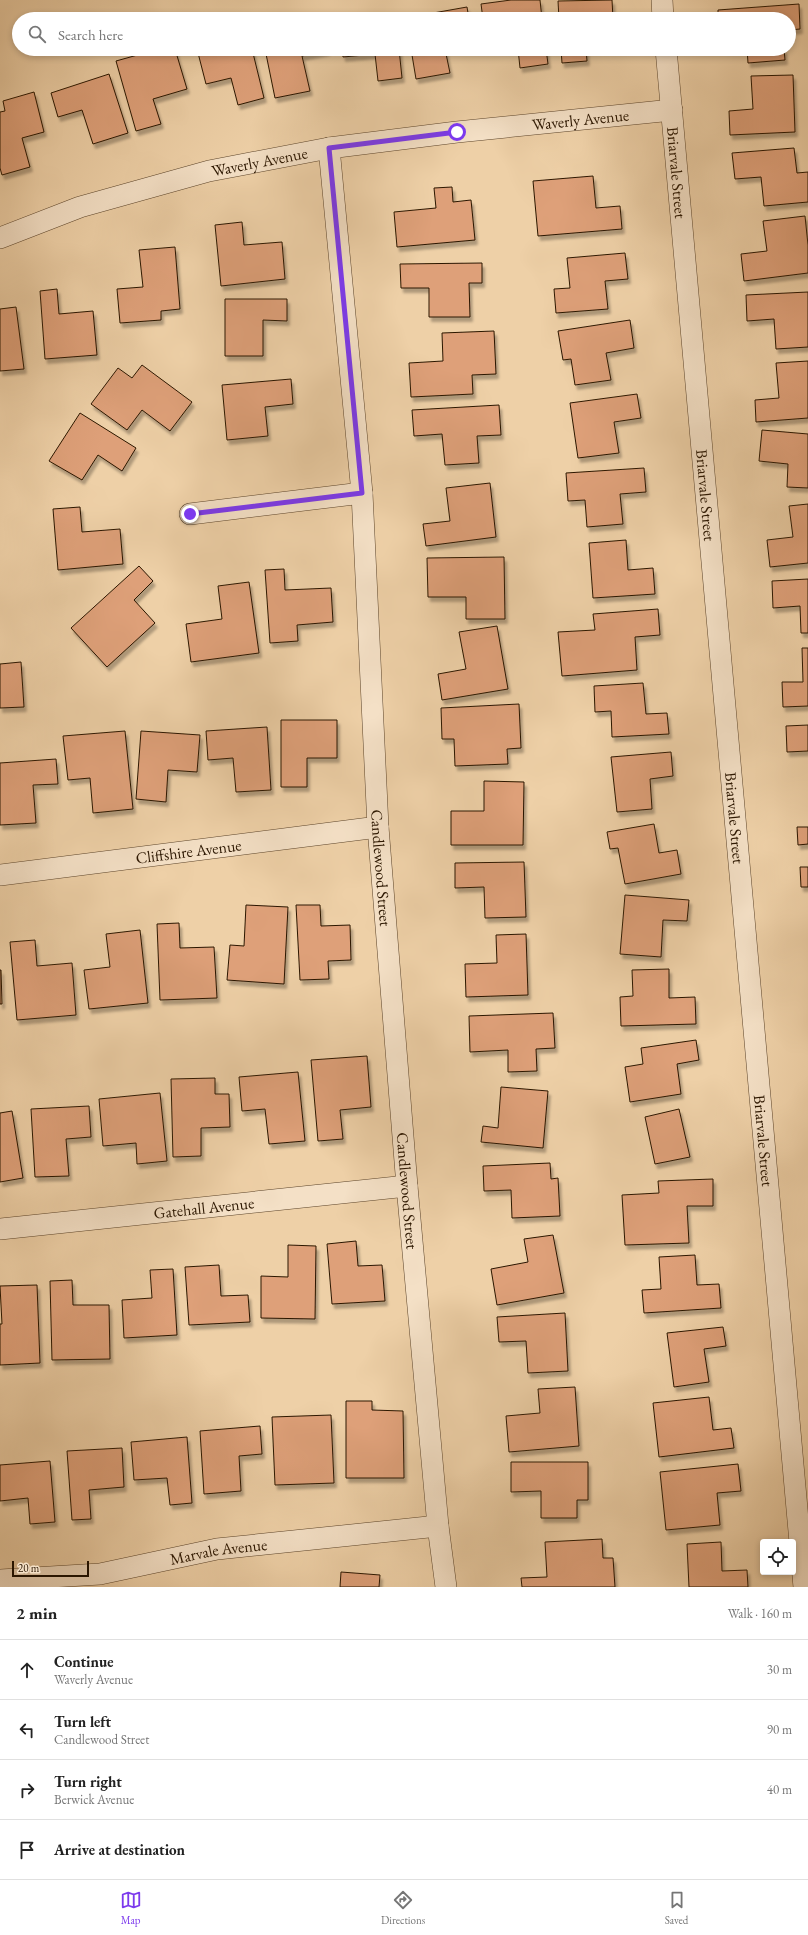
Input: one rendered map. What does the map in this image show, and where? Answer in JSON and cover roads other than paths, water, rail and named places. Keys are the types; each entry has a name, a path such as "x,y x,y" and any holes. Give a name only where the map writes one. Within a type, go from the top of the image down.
{"street":[{"path":"662,0 663,12"},
{"name":"Briarvale Street","path":"667,56 804,1587"},
{"name":"Waverly Avenue","path":"0,238 80,207 202,173 329,148 457,132 672,110"},
{"name":"Candlewood Street","path":"329,148 362,493 378,827 407,1186 438,1526 446,1587"},
{"path":"190,514 362,493"},
{"name":"Cliffshire Avenue","path":"0,875 378,827"},
{"name":"Gatehall Avenue","path":"0,1229 407,1186"},
{"name":"Marvale Avenue","path":"0,1580 100,1574 217,1549 438,1526"}]}
